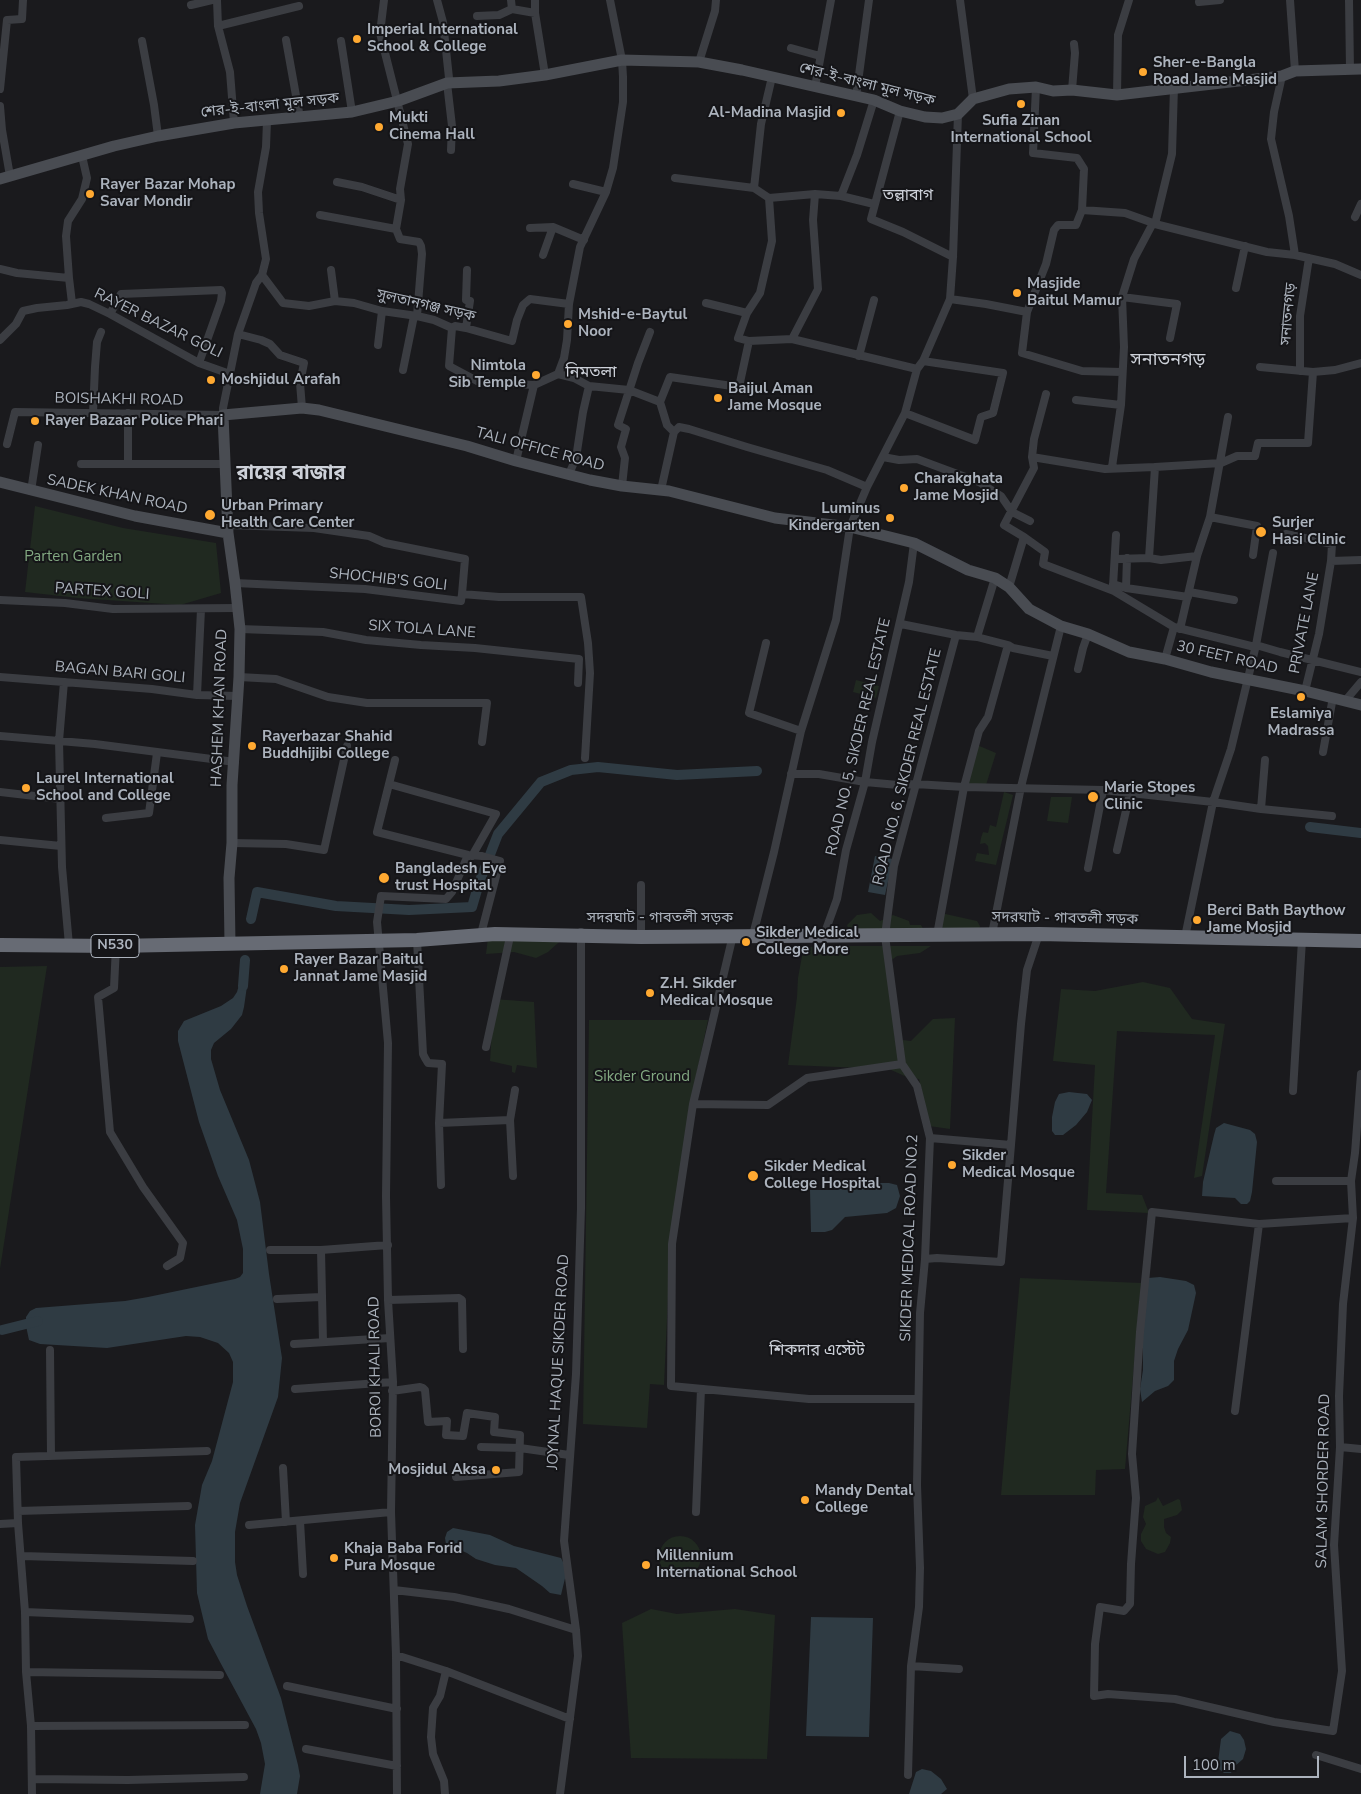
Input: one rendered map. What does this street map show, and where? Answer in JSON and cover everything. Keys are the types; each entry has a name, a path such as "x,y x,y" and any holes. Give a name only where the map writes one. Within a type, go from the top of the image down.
{"highway":[{"name":"সদরঘাট - গাবতলী সড়ক","path":"230,944 417,940 481,934 580,932 641,936 1039,934 1361,941"},
{"name":"N530","path":"0,945 116,946 230,944"}],"street":[{"path":"0,90 7,20 22,19 23,0"},
{"path":"191,5 212,0"},
{"path":"217,0 218,26 230,72 234,124"},
{"path":"384,0 380,33 408,144 400,189 401,200 396,228 400,239 419,242 422,254 415,316 403,370"},
{"path":"437,0 443,22 449,78 447,83 452,126 451,150"},
{"path":"511,0 512,9"},
{"path":"535,0 535,13 545,75"},
{"path":"558,374 564,358 569,304 580,248 606,192 623,102 622,60 610,0"},
{"path":"698,62 715,11 716,0"},
{"path":"815,87 831,0"},
{"path":"856,96 869,0"},
{"path":"960,0 973,99"},
{"path":"1117,95 1118,35 1128,0"},
{"path":"1199,2 1220,0"},
{"path":"1290,0 1295,71"},
{"path":"753,935 774,852 800,732 836,620 850,527 867,487 905,413 917,369 923,361 950,299 958,114 973,99 1009,89 1036,87 1053,92 1072,90 1117,95 1282,76 1295,71 1355,70 1349,0"},
{"path":"218,26 299,6"},
{"path":"476,16 499,15 512,9 535,13"},
{"path":"286,40 300,118"},
{"path":"142,41 158,136"},
{"path":"341,41 352,112"},
{"path":"1072,90 1074,44"},
{"path":"791,48 820,56"},
{"name":"শের-ই-বাংলা মূল সড়ক","path":"5,177 114,146 158,136 234,124 352,112 398,101 447,83 499,81 545,75 622,60 698,62 772,76 874,100 900,111 925,117 942,118 958,114"},
{"path":"754,188 761,124 772,76"},
{"path":"1282,76 1274,112 1271,139 1289,216 1295,255"},
{"path":"1036,87 1033,153 1077,158 1084,168 1082,210 1076,225 1058,225 1054,230 1046,264 1027,312 1022,353 1082,370 1122,372"},
{"path":"1112,467 1121,404 1124,347 1122,297 1134,260 1154,223 1172,154 1174,87"},
{"path":"841,196 857,155 874,100"},
{"path":"0,106 5,177"},
{"path":"900,111 870,219 903,232 953,257"},
{"path":"223,415 238,334 256,283 262,275 266,259 258,192 266,147 267,121"},
{"path":"72,303 66,236 68,221 82,199 86,178 82,156"},
{"path":"675,178 754,188 768,198 815,194 841,196 874,204"},
{"path":"337,182 362,187 401,200"},
{"path":"573,184 606,192"},
{"path":"792,339 818,289 814,220 815,194"},
{"path":"768,198 772,241 760,293 747,313 738,338 749,341 792,339 917,369"},
{"path":"1355,217 1361,204"},
{"path":"1082,210 1124,213 1154,223 1267,252 1295,255 1335,264 1361,275"},
{"path":"320,215 396,228"},
{"path":"530,228 553,227 584,240"},
{"path":"543,255 553,227"},
{"path":"1236,288 1245,246"},
{"name":"সনাতনগড়","path":"1300,371 1300,316 1309,258"},
{"path":"0,270 69,278"},
{"path":"331,270 335,302"},
{"path":"466,328 470,301 466,300 467,270"},
{"name":"সুলতানগঞ্জ সড়ক","path":"262,275 284,303 309,306 335,302 354,303 382,311 434,320 452,328 455,326 466,328 512,341 523,304 530,298 569,304"},
{"path":"110,314 120,294 221,290 221,301 199,363"},
{"path":"1122,297 1177,304 1170,338"},
{"path":"950,299 1027,312"},
{"path":"858,356 874,300"},
{"name":"RAYER BAZAR GOLI","path":"0,340 16,324 23,311 81,302 110,314 199,363 230,374"},
{"path":"706,303 747,313"},
{"path":"378,345 382,311"},
{"path":"452,328 449,366 479,382 534,385 558,374 574,378 589,386 629,390 660,402"},
{"path":"93,413 96,359 101,332"},
{"path":"622,486 625,458 621,447 626,429 618,425 650,332"},
{"path":"238,334 261,340 270,344 280,355 304,363 300,383 302,408"},
{"path":"674,432 667,425 660,402 670,377 739,387 749,341"},
{"path":"905,413 975,440 980,417 993,413 1003,373 923,361"},
{"path":"1260,367 1313,372 1335,370 1361,362"},
{"path":"1032,457 1105,469 1112,467 1155,467 1221,463 1237,456 1255,456 1258,443 1308,443 1313,372"},
{"path":"516,461 534,385"},
{"path":"569,474 576,458 589,386"},
{"path":"1046,394 1034,440 1032,457 1034,468 1004,525 1045,552 1043,564 1114,587 1234,600"},
{"path":"1076,400 1121,404"},
{"name":"TALI OFFICE ROAD","path":"223,415 302,408 320,410 408,431 516,461 622,486 661,490 775,518 850,527 914,543 968,570 995,578"},
{"name":"BOISHAKHI ROAD","path":"8,444 15,412 223,415"},
{"path":"128,413 128,464"},
{"name":"HASHEM KHAN ROAD","path":"223,415 227,529 240,629 229,878 230,944"},
{"path":"1165,658 1189,594 1197,556 1210,517 1228,418"},
{"path":"661,490 674,432 679,427 827,470 867,487"},
{"path":"31,491 38,444"},
{"path":"883,457 899,460 917,459 979,482 1001,496 1012,512 1030,520"},
{"path":"81,464 226,464"},
{"path":"1145,558 1155,467"},
{"name":"SADEK KHAN ROAD","path":"0,482 135,516 227,529"},
{"path":"1210,517 1257,526 1253,555"},
{"path":"227,529 314,528 369,536 385,543 465,559 462,594"},
{"name":"PRIVATE LANE","path":"1286,534 1332,544 1331,561 1314,661 1305,691"},
{"path":"1114,587 1116,535"},
{"path":"1009,587 1024,537"},
{"name":"ROAD NO. 5, SIKDER REAL ESTATE","path":"824,935 837,899 846,850 865,782 872,742 901,624 914,543"},
{"path":"1185,937 1214,802 1230,749 1256,646 1273,553"},
{"path":"1116,559 1145,558 1161,560 1197,556"},
{"path":"1126,588 1127,558"},
{"name":"PRIVATE LANE","path":"1331,561 1361,560"},
{"path":"977,637 995,578"},
{"name":"30 FEET ROAD","path":"995,578 1009,587 1029,609 1061,626 1088,634 1129,652 1165,658 1211,672 1333,697 1361,705"},
{"name":"SHOCHIB'S GOLI","path":"235,583 365,589 461,601 462,594 499,597 581,597 588,642 590,673 585,758"},
{"path":"1114,587 1177,628 1361,672"},
{"name":"PARTEX GOLI","path":"0,600 65,603 113,608 237,608"},
{"path":"197,695 201,609"},
{"path":"901,624 956,635 977,637 1013,648 1054,656"},
{"path":"992,934 1021,787 1061,626"},
{"name":"SIX TOLA LANE","path":"240,629 323,632 366,640 420,646 475,648 579,659 578,683"},
{"path":"1078,669 1088,634"},
{"name":"ROAD NO. 6, SIKDER REAL ESTATE","path":"885,936 894,866 956,635"},
{"path":"766,643 749,713 800,732"},
{"path":"937,935 964,787 979,731 988,717 1008,645"},
{"name":"BAGAN BARI GOLI","path":"0,677 152,688 197,695 238,696"},
{"path":"239,677 276,679 328,697 367,703 488,703 482,742"},
{"path":"64,682 59,741 62,867 69,945"},
{"path":"1345,701 1361,682"},
{"path":"1323,752 1333,697"},
{"path":"0,736 59,741 235,762"},
{"path":"232,843 286,844 324,850 347,746"},
{"path":"106,818 148,813 157,753"},
{"path":"395,760 377,832 470,856 482,856 500,861 481,934"},
{"path":"1261,810 1265,760"},
{"path":"791,774 819,774 865,782 898,785 1103,790 1214,802 1261,810 1332,816"},
{"path":"389,784 496,814 470,856"},
{"path":"1088,868 1103,790"},
{"path":"0,792 61,799"},
{"path":"1117,850 1130,793"},
{"path":"0,840 62,846"},
{"name":"BOROI KHALI ROAD","path":"397,1794 396,1655 391,1512 392,1386 386,1196 388,1042 377,922 381,896 446,899 452,892 470,856"},
{"path":"641,885 641,936"},
{"name":"JOYNAL HAQUE SIKDER ROAD","path":"560,1794 578,1656 564,1541 576,1374 580,1208 580,932"},
{"path":"486,1047 511,933"},
{"path":"925,1260 937,1258 1001,1262 1027,970 1039,934"},
{"path":"733,935 693,1104 672,1244 671,1386 808,1399 918,1399"},
{"name":"SIKDER MEDICAL ROAD NO.2","path":"885,936 902,1064 917,1086 930,1138 925,1260 920,1313 917,1485 920,1568 918,1608 911,1666 908,1775"},
{"path":"417,940 423,1054 428,1063 442,1064 439,1123 441,1185"},
{"path":"1293,1091 1302,940"},
{"path":"116,946 114,988 98,997 110,1132 143,1187 182,1243 180,1258 167,1266"},
{"path":"693,1104 768,1105 807,1078 902,1064"},
{"name":"SALAM SHORDER ROAD","path":"1259,1224 1152,1212 1140,1332 1132,1454 1136,1498 1130,1604 1124,1611 1100,1607 1095,1644 1094,1696 1108,1694 1176,1700 1274,1722 1333,1731 1342,1670 1334,1545 1340,1446 1339,1396 1343,1304 1353,1218 1351,1181 1361,1074"},
{"path":"513,1176 510,1120 515,1090"},
{"path":"439,1123 510,1120"},
{"path":"930,1138 1011,1144"},
{"path":"1276,1181 1351,1181"},
{"path":"1235,1410 1259,1224 1353,1218"},
{"path":"1352,1230 1361,1231"},
{"path":"270,1250 320,1250 388,1245"},
{"path":"320,1250 323,1342"},
{"path":"278,1299 321,1297"},
{"path":"388,1300 459,1298 462,1300 463,1350"},
{"path":"294,1344 390,1338"},
{"path":"50,1350 51,1456"},
{"path":"295,1389 420,1387 425,1390 427,1420 430,1422 447,1421 446,1435 463,1436 466,1413 495,1417 494,1432 520,1435 519,1472 456,1476"},
{"path":"696,1512 701,1389"},
{"path":"1340,1446 1361,1449"},
{"path":"481,1447 520,1448 569,1455"},
{"path":"32,1794 31,1726 26,1672 25,1612 18,1523 16,1457 207,1451"},
{"path":"284,1468 286,1522"},
{"path":"18,1511 188,1506"},
{"path":"248,1525 391,1512"},
{"path":"300,1521 303,1574"},
{"path":"0,1524 18,1523"},
{"path":"22,1556 192,1561"},
{"path":"394,1590 464,1599 509,1609 576,1630"},
{"path":"25,1612 190,1619"},
{"path":"396,1655 446,1671 570,1718"},
{"path":"911,1666 959,1669"},
{"path":"445,1794 444,1781 432,1754 431,1737 433,1708 440,1696 446,1671"},
{"path":"26,1672 220,1675"},
{"path":"287,1686 397,1709"},
{"path":"31,1726 245,1726"},
{"path":"306,1749 397,1766"},
{"path":"1316,1755 1361,1769"},
{"path":"33,1779 128,1780 244,1777"}],"green space":[{"name":"Parten Garden","path":"35,506 123,528 216,543 221,593 180,605 78,598 25,592"},
{"path":"856,680 879,686 876,698 853,692"},
{"path":"977,745 996,753 986,785 967,784"},
{"path":"1004,792 1013,795 996,865 975,861 977,853 989,855 988,846 985,843 980,844 981,838 983,832 988,833 990,825 996,827"},
{"path":"1051,797 1072,797 1068,823 1047,821"},
{"path":"871,913 880,921 893,915 909,921 910,925 921,925 926,934 850,934 847,925 857,915"},
{"path":"941,913 977,921 980,926 979,930 941,929"},
{"path":"567,935 548,952 536,958 514,952 486,954 488,938"},
{"path":"814,946 931,946 920,953 897,956 889,962 895,1039 911,1041 933,1019 955,1018 950,1129 929,1126 919,1079 909,1078 889,1069 788,1065 802,956 808,948"},
{"path":"47,966 0,1269 0,967"},
{"path":"1143,982 1170,988 1192,1019 1225,1024 1202,1176 1194,1178 1215,1035 1117,1031 1106,1193 1142,1195 1149,1213 1087,1210 1095,1065 1053,1061 1061,989 1095,991"},
{"path":"494,999 534,1002 537,1068 517,1065 515,1073 512,1072 512,1066 490,1061"},
{"name":"Sikder Ground","path":"589,1020 708,1020 695,1081 668,1297 664,1385 650,1384 647,1428 583,1424"},
{"path":"1020,1278 1141,1283 1125,1469 1096,1470 1095,1495 1001,1495"},
{"path":"1158,1497 1163,1506 1178,1499 1180,1500 1182,1510 1177,1515 1164,1519 1166,1533 1171,1537 1170,1543 1165,1552 1158,1554 1146,1549 1141,1541 1141,1534 1146,1524 1143,1517 1145,1506 1156,1501"},
{"path":"680,1536 695,1542 701,1557 695,1572 680,1578 665,1572 659,1557 665,1542"},
{"path":"651,1609 677,1614 735,1609 775,1615 767,1759 631,1758 622,1623"}],"shaded area":[{"path":"875,856 893,859 885,895 868,892"},
{"path":"242,974 245,975 247,986 242,1015 231,1029 214,1043 211,1050 211,1059 220,1090 249,1160 260,1202 282,1358 278,1397 240,1503 235,1532 235,1562 247,1606 281,1698 300,1776 297,1794 260,1794 265,1764 261,1743 256,1729 208,1639 197,1593 195,1525 202,1485 212,1461 233,1382 233,1362 229,1353 218,1343 200,1337 186,1336 107,1348 40,1344 29,1340 26,1326 26,1317 30,1311 36,1308 125,1301 235,1279 243,1273 243,1249 237,1220 218,1176 199,1122 178,1041 178,1031 184,1021 221,1006 233,998 237,992"},
{"path":"1069,1092 1087,1094 1092,1100 1087,1112 1076,1125 1063,1135 1055,1135 1052,1131 1052,1117 1055,1102 1059,1094"},
{"path":"1224,1123 1250,1130 1255,1134 1257,1142 1252,1192 1250,1201 1247,1204 1241,1204 1235,1198 1202,1196 1203,1182 1216,1128"},
{"path":"839,1183 889,1183 897,1185 900,1196 896,1208 887,1213 845,1217 832,1230 811,1232 810,1190 838,1190"},
{"path":"1160,1277 1186,1281 1194,1285 1196,1293 1188,1330 1174,1361 1174,1380 1168,1386 1155,1391 1142,1402 1140,1389 1143,1370 1143,1333 1148,1278"},
{"path":"453,1528 490,1535 514,1546 561,1558 567,1570 561,1595 550,1593 516,1568 495,1565 476,1559 446,1544 447,1532"},
{"path":"811,1617 873,1618 869,1737 806,1736"},
{"path":"1230,1731 1240,1734 1246,1749 1243,1759 1234,1767 1231,1773 1224,1773 1219,1769 1218,1762 1221,1739"},
{"path":"922,1769 931,1771 941,1779 947,1789 941,1794 909,1794 916,1772"}],"waterway":[{"path":"251,919 257,892 336,906 409,910 472,907 498,834 541,782 571,770 598,767 677,775 757,771"},
{"path":"1310,827 1361,833"},
{"path":"243,986 245,960"},
{"path":"2,1330 38,1321"}],"place":[{"name":"Imperial International School & College","path":"357,39"},
{"name":"Sher-e-Bangla Road Jame Masjid","path":"1143,72"},
{"name":"Sufia Zinan International School","path":"1021,104"},
{"name":"Al-Madina Masjid","path":"841,113"},
{"name":"Mukti Cinema Hall","path":"379,127"},
{"name":"Rayer Bazar Mohap Savar Mondir","path":"90,194"},
{"name":"Masjide Baitul Mamur","path":"1017,293"},
{"name":"Mshid-e-Baytul Noor","path":"568,324"},
{"name":"Nimtola Sib Temple","path":"536,375"},
{"name":"Moshjidul Arafah","path":"211,380"},
{"name":"Baijul Aman Jame Mosque","path":"718,398"},
{"name":"Rayer Bazaar Police Phari","path":"35,421"},
{"name":"Charakghata Jame Mosjid","path":"904,488"},
{"name":"Urban Primary Health Care Center","path":"210,515"},
{"name":"Luminus Kindergarten","path":"890,518"},
{"name":"Surjer Hasi Clinic","path":"1261,532"},
{"name":"Eslamiya Madrassa","path":"1301,697"},
{"name":"Rayerbazar Shahid Buddhijibi College","path":"252,746"},
{"name":"Laurel International School and College","path":"26,788"},
{"name":"Marie Stopes Clinic","path":"1093,797"},
{"name":"Bangladesh Eye trust Hospital","path":"384,878"},
{"name":"Berci Bath Baythow Jame Mosjid","path":"1197,920"},
{"name":"Sikder Medical College More","path":"746,942"},
{"name":"Rayer Bazar Baitul Jannat Jame Masjid","path":"284,969"},
{"name":"Z.H. Sikder Medical Mosque","path":"650,993"},
{"name":"Sikder Medical Mosque","path":"952,1165"},
{"name":"Sikder Medical College Hospital","path":"753,1176"},
{"name":"Mosjidul Aksa","path":"496,1470"},
{"name":"Mandy Dental College","path":"805,1500"},
{"name":"Khaja Baba Forid Pura Mosque","path":"334,1558"},
{"name":"Millennium International School","path":"646,1565"}],"district":[{"name":"তল্লাবাগ","path":"908,196"},
{"name":"সনাতনগড়","path":"1168,361"},
{"name":"নিমতলা","path":"591,373"},
{"name":"রায়ের বাজার","path":"291,474"},
{"name":"শিকদার এস্টেট","path":"817,1351"}]}
